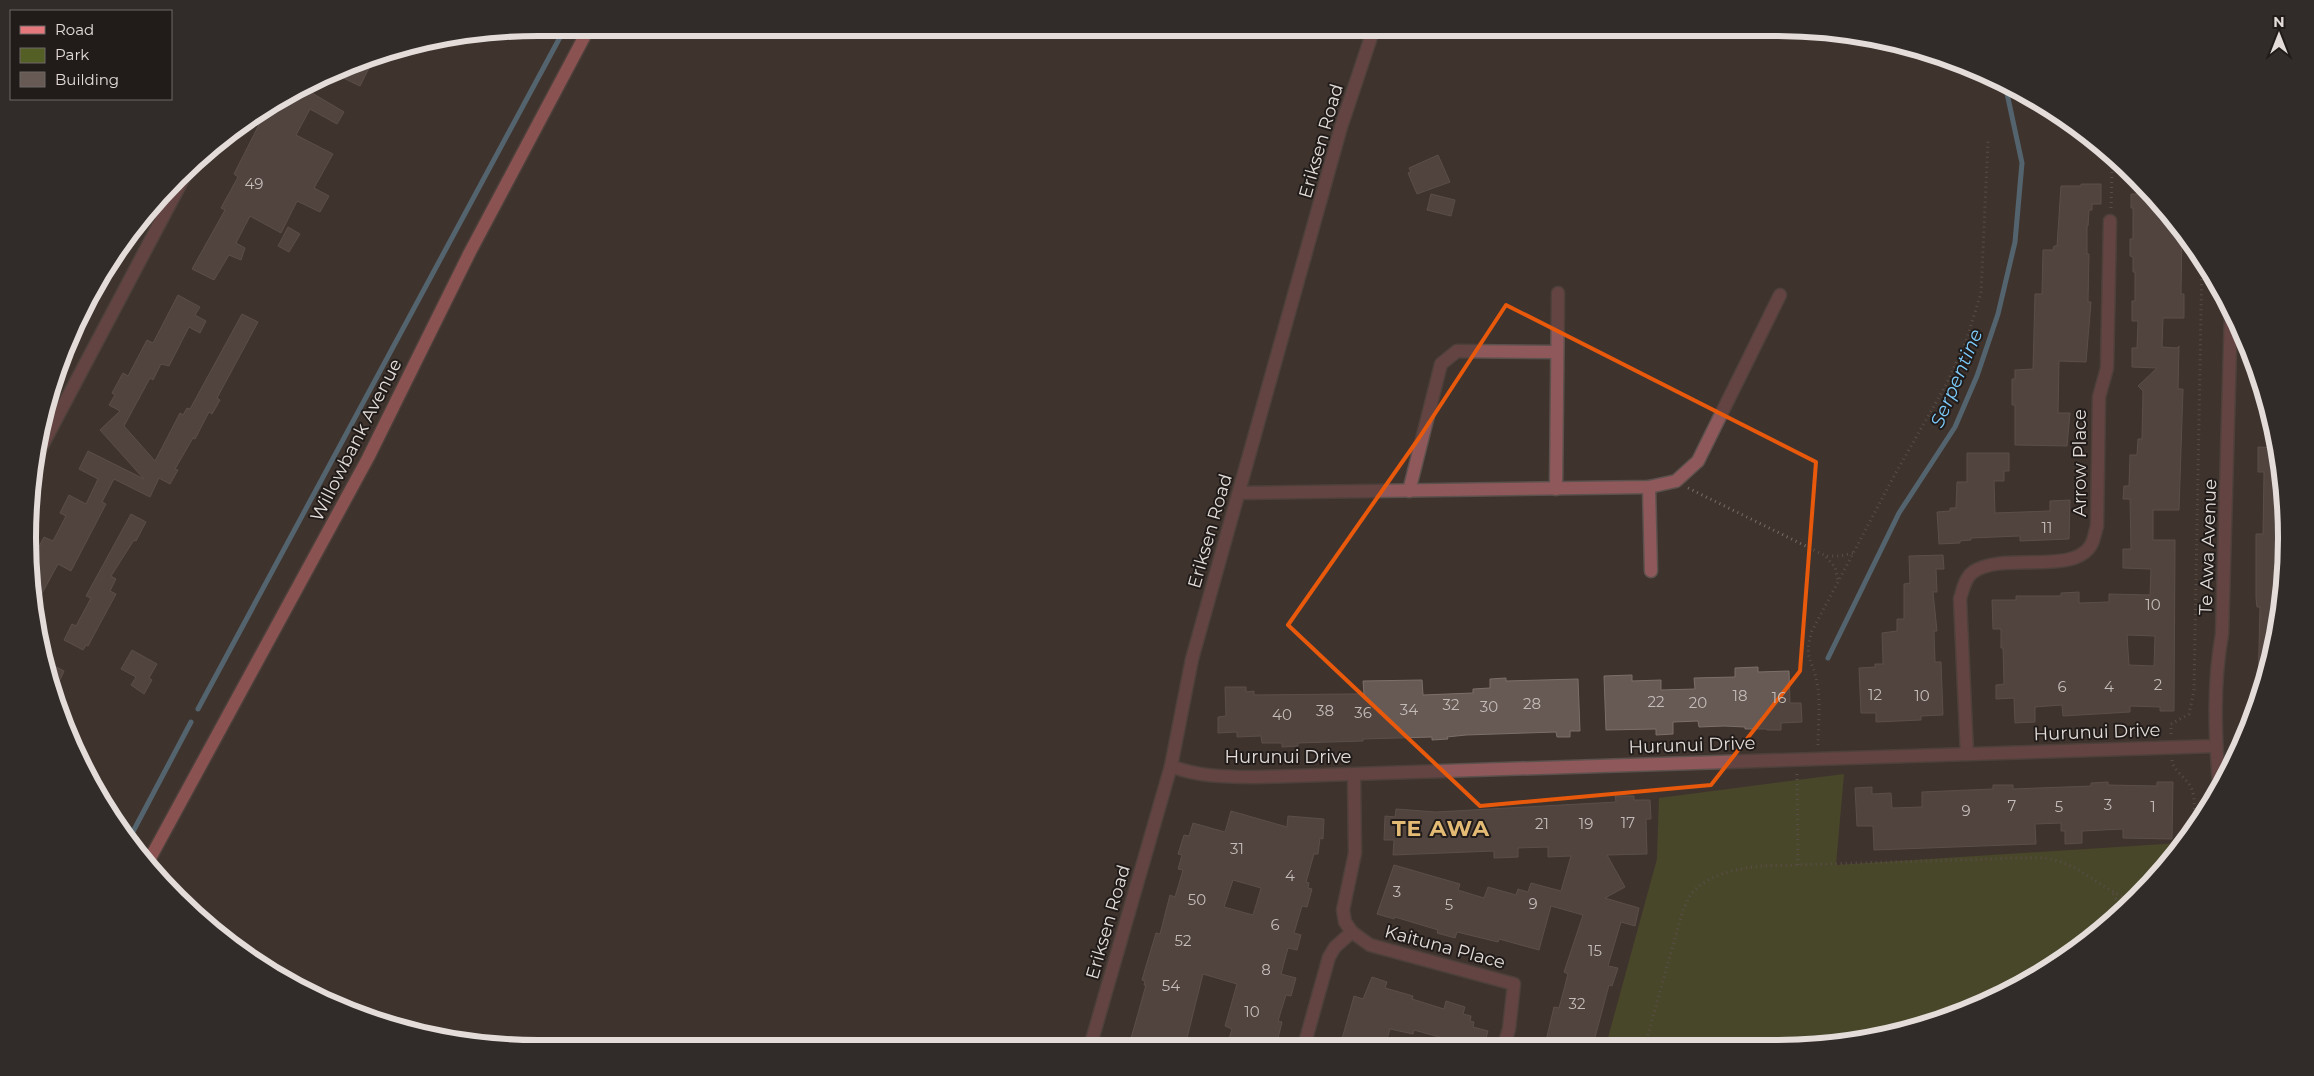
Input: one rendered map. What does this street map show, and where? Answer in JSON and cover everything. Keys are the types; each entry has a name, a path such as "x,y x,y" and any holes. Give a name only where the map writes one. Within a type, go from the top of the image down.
{"main road":[{"name":"Willowbank Avenue","path":"151,857 368,458 470,252 585,36"}],"street":[{"name":"Eriksen Road","path":"1092,1040 1171,766 1192,658 1341,127 1371,36"},
{"path":"47,437 180,186"},
{"name":"Arrow Place","path":"1967,754 1960,599 1964,583 1972,572 1986,566 1999,563 2060,562 2077,556 2091,546 2097,526 2098,397 2107,368 2110,221"},
{"path":"1556,489 1558,293"},
{"path":"1238,493 1649,487 1676,481 1698,461 1780,295"},
{"name":"Te Awa Avenue","path":"2218,775 2216,746 2217,661 2222,634 2231,326"},
{"path":"1409,491 1441,364 1457,352 1557,352"},
{"path":"1649,487 1651,571"},
{"name":"Hurunui Drive","path":"1171,766 1185,772 1226,776 1354,775 2216,746"},
{"path":"1306,1040 1329,957 1335,947 1352,932 1345,922 1343,910 1355,852 1354,775"},
{"name":"Kaituna Place","path":"1352,932 1370,945 1514,984 1505,1040"}],"path":[{"path":"1818,758 1817,682 1809,661 1807,646 1812,631 1853,552 1947,383 1966,341 1981,292 1988,141"},
{"path":"2110,221 2112,169 2114,167"},
{"path":"2193,817 2192,790 2184,777 2173,767 2171,724 2190,714 2194,690 2202,273"},
{"path":"1676,481 1826,556 1840,556 1853,552"},
{"path":"1826,556 1834,567 1838,581"},
{"path":"1797,759 1798,866"},
{"path":"1646,1040 1683,910 1692,894 1705,883 1739,868 2022,858 2049,859 2071,867 2113,894 2125,898"},
{"path":"2113,894 2119,904"}],"highlighted area":[{"path":"1506,305 1816,462 1800,671 1711,785 1480,806 1288,625 1419,438"}],"green space":[{"path":"1844,774 1836,865 2174,843 2131,893 2107,915 2055,955 2027,973 1998,988 1968,1002 1937,1013 1906,1023 1874,1030 1809,1039 1607,1040 1657,859 1659,798"}],"building":[{"path":"370,65 360,86 340,77"},
{"path":"309,91 344,112 337,124 310,109 296,135 333,154 314,188 329,196 320,212 297,201 281,233 250,216 236,243 245,248 241,260 229,255 214,280 192,269 225,210 221,208 238,177 234,174 262,119 287,103"},
{"path":"1438,155 1450,182 1417,194 1408,173 1411,172 1409,168"},
{"path":"2081,184 2101,184 2101,204 2092,204 2092,210 2089,210 2087,226 2087,254 2089,254 2088,302 2091,302 2086,362 2059,361 2058,413 2070,413 2067,446 2015,445 2015,405 2012,405 2012,379 2015,379 2015,370 2033,369 2035,294 2042,294 2043,250 2053,250 2054,246 2057,246 2061,186 2081,186"},
{"path":"1431,194 1455,200 1451,216 1427,210"},
{"path":"2131,194 2141,194 2182,244 2181,294 2184,294 2184,318 2163,318 2162,347 2177,348 2179,346 2178,389 2183,389 2179,510 2153,510 2153,540 2175,540 2174,711 2160,711 2160,707 2130,706 2130,712 2063,716 2062,705 2035,707 2035,722 2015,723 2014,698 1996,699 1996,685 2004,684 2003,648 2001,648 2001,629 1993,629 1992,600 2016,600 2016,596 2061,596 2061,593 2079,592 2079,603 2109,602 2109,594 2150,595 2151,569 2123,568 2123,549 2131,549 2130,499 2123,499 2124,486 2129,486 2130,455 2137,455 2138,439 2142,439 2143,391 2138,386 2157,368 2132,367 2132,348 2137,348 2138,321 2132,321 2132,301 2135,301 2135,272 2133,272 2133,257 2130,256 2130,239 2133,239 2133,208 2131,208","holes":["2127,635 2155,636 2154,666 2129,665"]},
{"path":"288,227 300,234 289,252 278,246"},
{"path":"178,295 200,307 195,315 206,321 200,333 189,327 169,366 161,364 153,380 150,378 124,426 155,461 180,413 183,415 187,408 190,409 242,314 258,322 217,398 220,400 212,414 209,412 195,439 193,438 175,469 178,470 170,484 159,478 150,497 114,479 102,502 106,504 71,571 58,564 40,597 36,552 44,537 53,541 66,516 60,513 69,495 86,504 98,479 79,469 88,451 144,479 100,430 120,411 109,405 115,395 112,393 123,373 128,376 147,340 153,343"},
{"path":"2258,447 2269,448 2277,505 2277,571 2268,636 2258,676 2260,607 2257,607 2256,598 2256,534 2263,534 2264,472 2258,472"},
{"path":"1967,453 2009,453 2009,471 2004,471 2004,481 1994,481 1995,513 2050,511 2050,501 2070,500 2069,539 2020,541 2020,536 1971,538 1971,540 1960,541 1960,543 1939,544 1937,512 1950,511 1950,508 1956,508 1957,482 1967,482"},
{"path":"131,514 146,522 136,541 134,540 111,576 116,579 110,591 116,594 88,646 86,645 83,650 64,640 72,624 76,626 91,598 86,596"},
{"path":"1943,555 1944,569 1936,569 1937,592 1933,592 1937,631 1934,631 1935,662 1941,662 1943,715 1921,716 1921,720 1876,722 1876,713 1861,713 1859,668 1875,667 1875,664 1883,664 1882,633 1897,631 1897,619 1904,619 1904,584 1910,583 1909,556"},
{"path":"132,650 157,664 149,678 152,680 144,694 131,685 136,677 121,669"},
{"path":"52,665 64,671 58,684"},
{"path":"1758,667 1758,672 1789,671 1790,703 1801,703 1802,722 1781,723 1781,730 1745,729 1745,727 1724,726 1699,727 1698,721 1673,722 1673,734 1656,735 1656,729 1606,730 1604,676 1632,675 1632,681 1661,680 1661,690 1695,689 1694,678 1735,677 1735,668"},
{"path":"1506,678 1506,681 1578,679 1580,731 1570,731 1570,737 1557,737 1556,732 1466,735 1432,740 1432,737 1298,743 1298,746 1282,747 1282,743 1262,743 1261,736 1237,737 1237,732 1218,733 1218,717 1226,716 1225,687 1246,687 1246,692 1254,691 1254,695 1364,694 1363,681 1422,680 1423,695 1473,693 1473,689 1490,688 1490,679"},
{"path":"2108,782 2108,785 2157,786 2157,782 2173,782 2172,839 2123,838 2123,829 2082,831 2082,843 2065,844 2065,831 2061,831 2061,823 2035,824 2036,844 1874,850 1873,826 1857,826 1855,788 1872,787 1872,794 1891,793 1892,808 1922,807 1922,792 1993,789 1993,785 2013,785 2013,789 2091,786 2091,783"},
{"path":"1615,796 1634,796 1634,800 1650,800 1651,819 1646,819 1647,854 1607,855 1625,887 1605,898 1639,908 1635,926 1621,922 1608,966 1618,968 1612,986 1609,985 1594,1040 1546,1040 1554,1007 1559,1008 1568,974 1564,972 1583,915 1551,906 1539,950 1499,939 1498,942 1457,932 1455,938 1437,933 1438,930 1395,917 1394,919 1377,914 1394,865 1460,884 1458,890 1484,898 1488,887 1516,895 1518,889 1528,892 1531,883 1561,891 1571,856 1548,857 1548,847 1518,848 1518,857 1494,858 1494,851 1393,855 1394,840 1384,840 1385,816 1395,817 1396,809 1436,812 1616,802"},
{"path":"1231,811 1287,827 1288,816 1324,819 1323,839 1320,838 1318,854 1314,854 1306,882 1309,883 1308,888 1312,889 1307,907 1302,906 1294,933 1301,935 1297,950 1288,948 1281,974 1296,978 1291,996 1286,995 1278,1021 1282,1022 1278,1040 1229,1040 1232,1029 1225,1026 1237,984 1203,974 1186,1040 1131,1040 1146,985 1144,985 1145,981 1142,980 1156,933 1160,934 1170,895 1175,897 1183,870 1178,869 1182,855 1178,854 1184,835 1189,836 1193,823 1225,832","holes":["1233,880 1261,888 1253,915 1224,907"]},
{"path":"1372,977 1387,982 1385,988 1413,996 1412,999 1444,1009 1446,1001 1465,1007 1463,1014 1471,1016 1470,1021 1474,1022 1473,1027 1488,1031 1485,1040 1450,1040 1414,1030 1413,1034 1390,1029 1387,1040 1342,1040 1354,996 1363,999"}],"waterway":[{"path":"198,709 561,36"},
{"name":"Serpentine","path":"1828,658 1899,513 1955,427 1977,376 1998,314 2015,242 2022,163 2007,93"},
{"path":"132,833 191,722"}],"district":[{"name":"TE AWA","path":"1441,828"}]}
